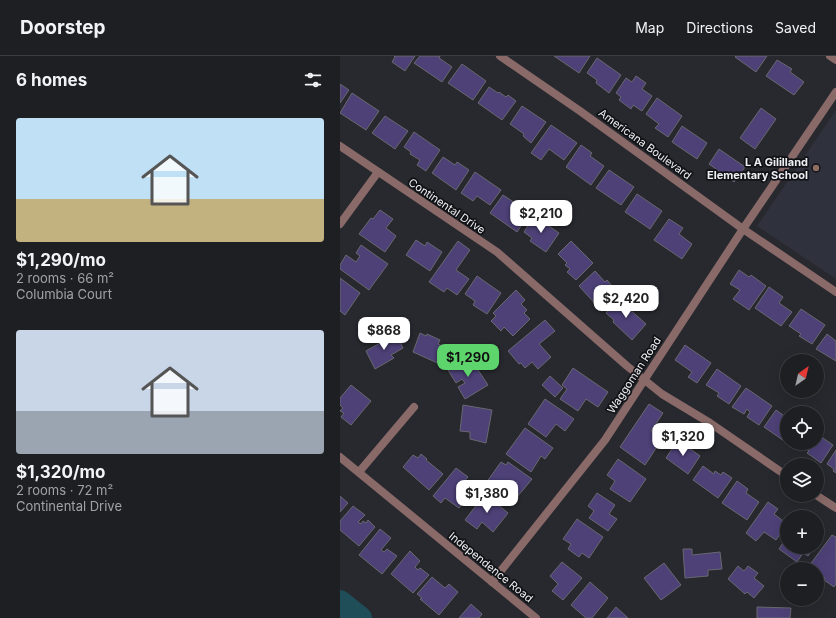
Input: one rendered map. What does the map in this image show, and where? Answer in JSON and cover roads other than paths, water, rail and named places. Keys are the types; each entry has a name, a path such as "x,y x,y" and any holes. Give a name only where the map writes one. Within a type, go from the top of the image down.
{"street":[{"name":"Americana Boulevard","path":"500,56 580,111 743,229 836,292"},
{"path":"830,56 836,60"},
{"name":"Waggoman Road","path":"492,582 605,440 743,229 836,92"},
{"name":"Continental Drive","path":"340,146 497,252 627,366 662,394 710,423 780,471"},
{"path":"340,224 378,172"},
{"path":"359,472 414,407"},
{"name":"Independence Road","path":"340,457 536,618"},
{"path":"824,500 836,508"}],"waterway":[{"path":"340,602 360,618"}],"place":[{"name":"L A Gililland Elementary School","path":"816,168"}]}
